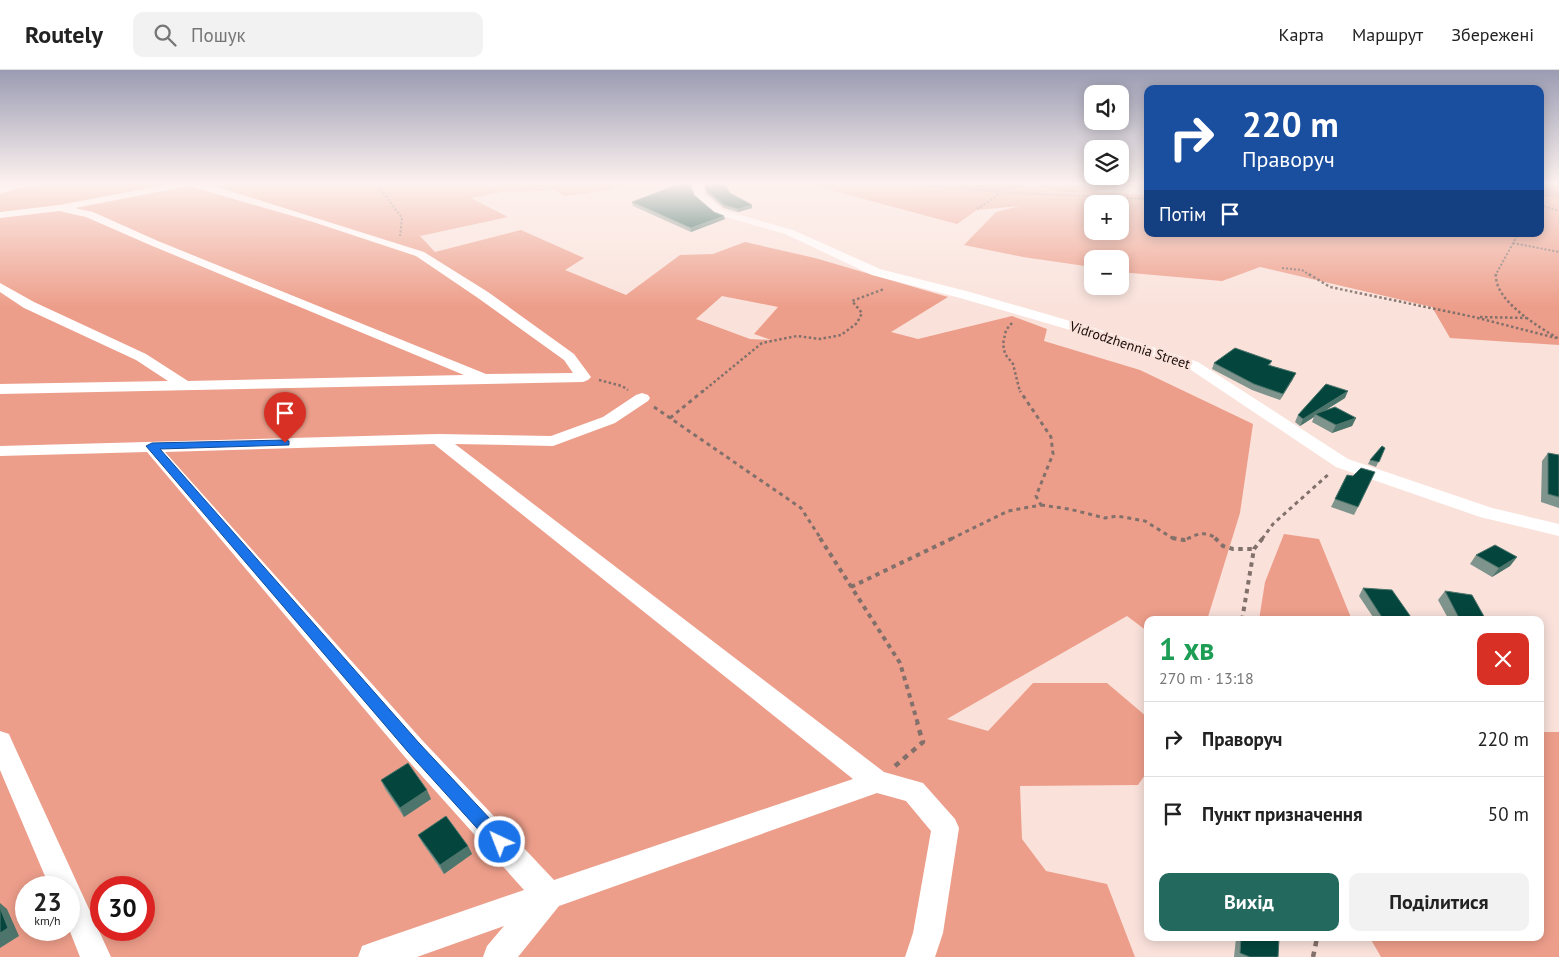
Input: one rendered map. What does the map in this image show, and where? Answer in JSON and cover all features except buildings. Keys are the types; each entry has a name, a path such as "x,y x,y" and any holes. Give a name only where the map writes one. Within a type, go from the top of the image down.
{"street":[{"path":"113,224 230,275 487,379"},
{"path":"330,224 420,254 483,295 568,357 583,377"},
{"name":"Vidrodzhennia Street","path":"762,224 789,232 876,272 1089,330 1193,365 1342,463 1487,513 1559,530"},
{"path":"0,286 29,305 141,357 185,385"},
{"path":"0,389 583,377"},
{"path":"0,451 438,438 553,441 609,420 642,398"},
{"path":"438,438 877,782 914,791 945,828 928,932 920,957"},
{"path":"152,446 413,748 550,896"},
{"path":"0,741 60,876"},
{"path":"374,957 877,782"},
{"path":"498,957 550,896"},
{"path":"80,920 96,957"}],"path":[{"path":"398,247 401,224"},
{"path":"1516,237 1495,276 1501,294 1527,318 1557,339"},
{"path":"1513,243 1559,252"},
{"path":"1282,268 1302,270 1330,287 1474,317 1557,339"},
{"path":"670,418 762,343 797,336 820,339 841,335 857,323 862,313 852,302 884,289"},
{"path":"1474,317 1527,318"},
{"path":"1013,319 1012,325 1006,330 1003,344 1005,354 1014,364 1021,394 1051,437 1054,454 1047,465 1036,496 1041,506"},
{"path":"583,377 622,386 642,398 801,508 900,663 923,742 877,782"},
{"path":"1243,616 1254,548 1273,524 1342,463"},
{"path":"851,587 1008,511 1041,506 1069,509 1105,518 1117,516 1145,521 1174,539 1184,540 1200,533 1209,533 1219,540 1223,546 1233,549 1254,548"},
{"path":"1313,957 1316,941"}],"shaded area":[{"path":"0,224 474,224 420,236 435,252 521,230 584,258 565,270 626,295 680,255 713,254 745,242 815,258 948,297 891,332 918,339 1012,316 1047,329 1044,341 1140,370 1253,424 1240,513 1208,616 1144,616 1144,629 1127,616 947,719 988,731 1033,683 1107,683 1144,714 1144,776 1138,785 1020,786 1022,839 1046,871 1107,884 1135,957 0,957","holes":["722,296 778,307 754,334 771,340 750,339 696,319"]},
{"path":"984,224 1084,224 1084,240 1129,240 1129,224 1144,224 1144,237 1544,237 1544,224 1559,224 1559,345 1450,338 1432,307 1260,267 1222,281 1129,273 1129,250 1084,250 1084,266 1023,257 964,245"},
{"path":"1284,534 1319,539 1350,616 1260,616 1265,582"},
{"path":"1544,732 1559,732 1559,957 1381,957 1372,941 1544,941"}],"route":[{"path":"285,443 152,446 413,748 500,842"}]}
